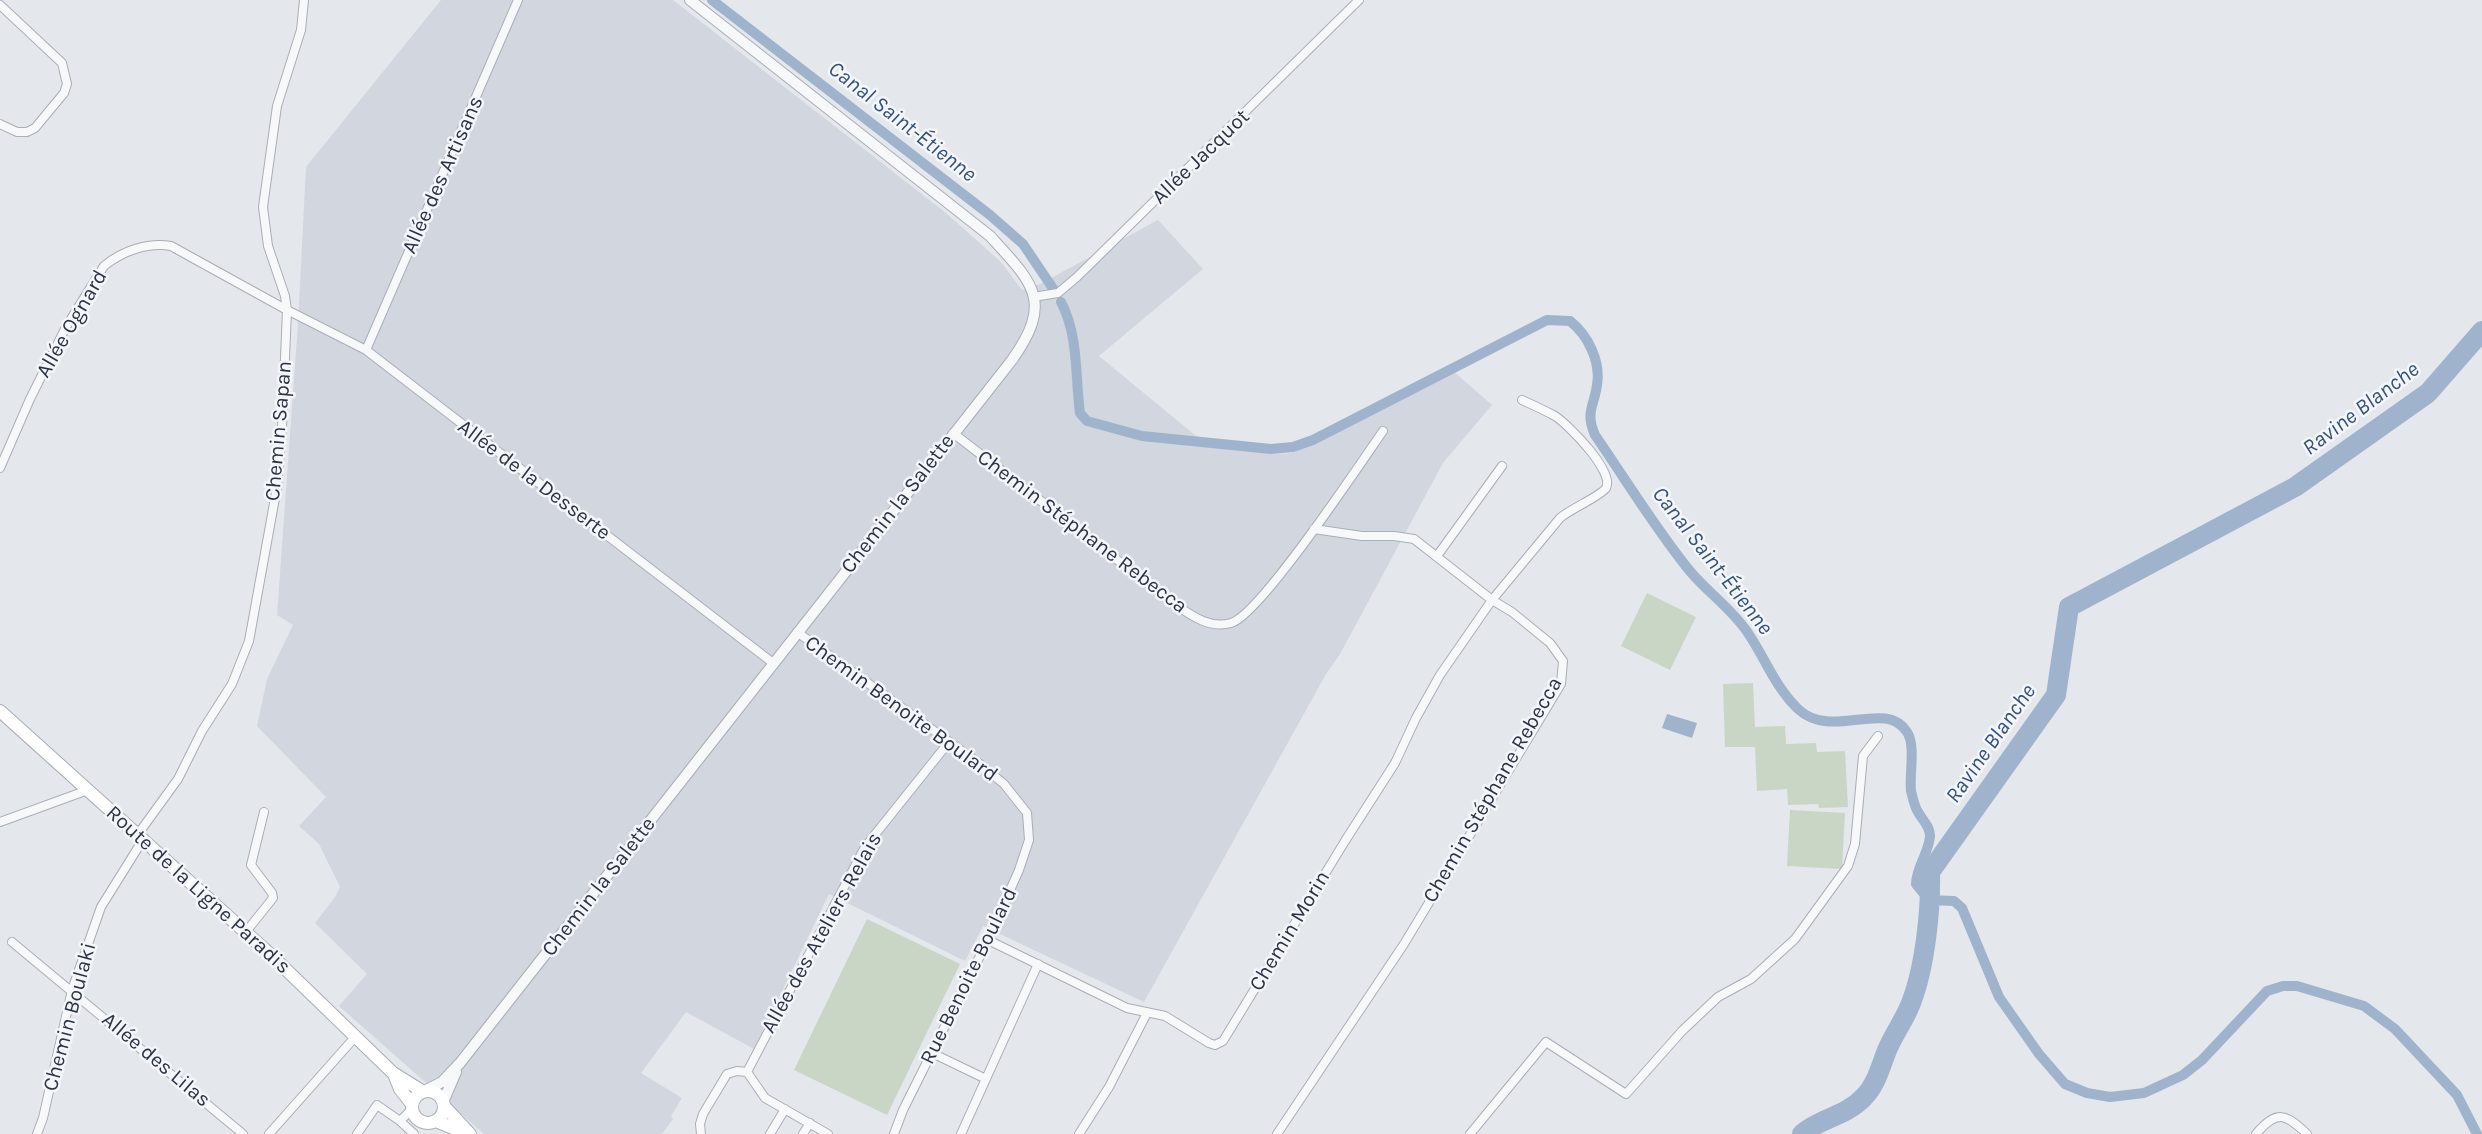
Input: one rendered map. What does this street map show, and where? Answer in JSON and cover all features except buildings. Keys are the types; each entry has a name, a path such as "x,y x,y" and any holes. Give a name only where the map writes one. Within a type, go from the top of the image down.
{"main road":[{"name":"Route de la Ligne Paradis","path":"0,711 245,933 393,1073 424,1091"},
{"name":"Route de la Ligne Paradis","path":"393,1073 411,1106"},
{"path":"424,1091 437,1093 468,1134 436,1121 426,1123 419,1121 411,1106 417,1094 424,1091"},
{"path":"436,1121 443,1113 444,1104"}],"street":[{"name":"Chemin Sapan","path":"141,838 141,830 178,779 202,731 232,684 249,641 277,487 287,310 285,296 268,246 263,207 278,106 301,30 304,0"},
{"name":"Allée des Artisans","path":"366,350 518,0"},
{"name":"Chemin la Salette","path":"424,1091 442,1082 460,1063 1026,341 1034,322 1033,297 1025,275 990,236 690,0"},
{"name":"Allée Jacquot","path":"1033,297 1058,293 1077,277 1359,0"},
{"path":"0,5 62,63 67,84 64,93 35,128 27,132 17,132 0,124"},
{"name":"Allée Ognard","path":"0,468 30,399 66,327 104,266 113,259 140,248 160,244 171,246 287,310"},
{"name":"Allée de la Desserte","path":"287,310 366,350 773,663"},
{"path":"1492,600 1560,518 1573,507 1604,491 1608,481 1603,468 1574,431 1555,416 1522,400"},
{"name":"Chemin Stéphane Rebecca","path":"953,433 1199,621 1221,624 1240,619 1255,606 1314,529 1383,431"},
{"path":"1437,556 1502,466"},
{"name":"Chemin Stéphane Rebecca","path":"1277,1134 1404,944 1561,684 1564,664 1558,651 1512,612 1492,600 1409,537 1362,537 1314,529"},
{"name":"Chemin Morin","path":"988,939 1127,1008 1165,1016 1215,1045 1223,1041 1395,763 1440,675 1492,600"},
{"name":"Chemin Benoite Boulard","path":"797,632 1004,784 1027,813"},
{"path":"1470,1134 1546,1042 1626,1094 1682,1031 1718,997 1751,979 1795,939 1848,866 1855,844 1863,756 1878,736"},
{"name":"Allée des Ateliers Relais","path":"747,1072 865,847 949,742"},
{"path":"0,822 88,790"},
{"path":"245,933 273,898 272,893 251,865 264,812"},
{"name":"Rue Benoite Boulard","path":"894,1134 903,1110 988,939 1019,870 1029,840 1027,813"},
{"name":"Chemin Boulaki","path":"37,1134 43,1118 72,990 101,908 139,846 141,838"},
{"name":"Allée des Lilas","path":"12,942 243,1134"},
{"path":"961,1134 1038,964"},
{"path":"1079,1134 1108,1087 1147,1013"},
{"path":"269,1134 356,1036"},
{"path":"932,1053 986,1079"},
{"name":"Chemin la Salette","path":"444,1104 460,1063"},
{"path":"701,1134 699,1124 703,1114 727,1074 737,1071 747,1072 765,1098 828,1134"},
{"path":"357,1134 377,1105 414,1134"},
{"path":"400,1121 411,1106"},
{"path":"770,1134 785,1109"},
{"path":"2256,1134 2266,1122 2284,1117 2292,1120 2307,1134"},
{"path":"803,1134 810,1123"}],"shaded area":[{"path":"441,0 673,0 946,213 1001,262 1022,290 1040,284 1158,220 1203,269 1099,356 1196,436 1276,454 1291,453 1319,443 1452,370 1492,405 1443,463 1340,654 1326,674 1144,1002 983,926 965,961 829,894 754,1049 686,1012 641,1073 682,1098 671,1116 673,1119 662,1134 484,1134 339,1006 367,974 315,923 340,887 319,844 299,826 326,797 257,726 267,679 293,625 277,615 298,324 306,167"}],"green space":[{"path":"1647,593 1696,617 1670,670 1621,646"},
{"path":"1753,683 1755,727 1785,726 1786,744 1816,743 1817,752 1845,751 1848,807 1819,808 1818,804 1788,805 1787,789 1757,791 1755,747 1725,747 1723,684"},
{"path":"1790,810 1845,813 1842,869 1787,866"},
{"path":"867,919 960,964 887,1115 794,1070"}],"water":[{"path":"1667,714 1697,723 1692,738 1662,728"}],"waterway":[{"name":"Canal Saint-Étienne","path":"712,0 990,215 1023,244 1054,290"},
{"name":"Canal Saint-Étienne","path":"1061,302 1074,343 1080,413 1087,421 1142,436 1271,449 1293,447 1313,440 1547,320 1570,321 1588,341 1597,367 1597,385 1590,415 1595,435 1676,554 1696,578 1735,616 1748,633 1790,700 1798,709 1812,718 1826,721 1885,719 1897,723 1907,732 1912,752 1911,791 1916,807 1930,832 1916,884 1929,900 1954,901 1962,908 1999,997 2039,1054 2065,1084 2087,1093 2110,1097 2144,1093 2183,1075 2202,1060 2267,991 2283,986 2297,986 2364,1006 2395,1029 2457,1095 2477,1134"},
{"name":"Ravine Blanche","path":"1802,1134 1857,1104 1875,1080 1888,1048 1909,1009 1916,989 1926,938 1930,872 2056,695 2069,607 2295,487 2428,393 2482,331"}]}
